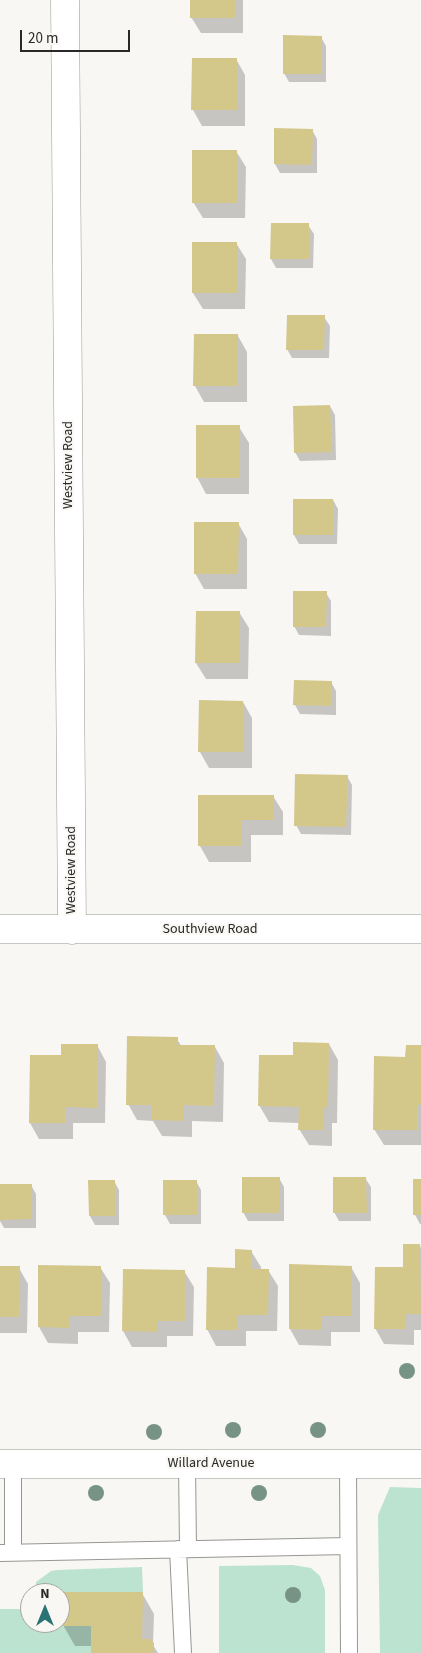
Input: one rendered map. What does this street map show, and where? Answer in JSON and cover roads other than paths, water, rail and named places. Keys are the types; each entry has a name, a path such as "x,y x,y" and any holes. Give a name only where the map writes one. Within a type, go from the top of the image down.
{"street":[{"name":"Westview Road","path":"65,0 72,930"},
{"name":"Southview Road","path":"0,929 421,929"},
{"name":"Willard Avenue","path":"7,1464 421,1464"}],"lane":[{"path":"7,1464 6,1553 348,1546"},
{"path":"183,1653 183,1549 187,1464"},
{"path":"348,1464 349,1653"}]}
